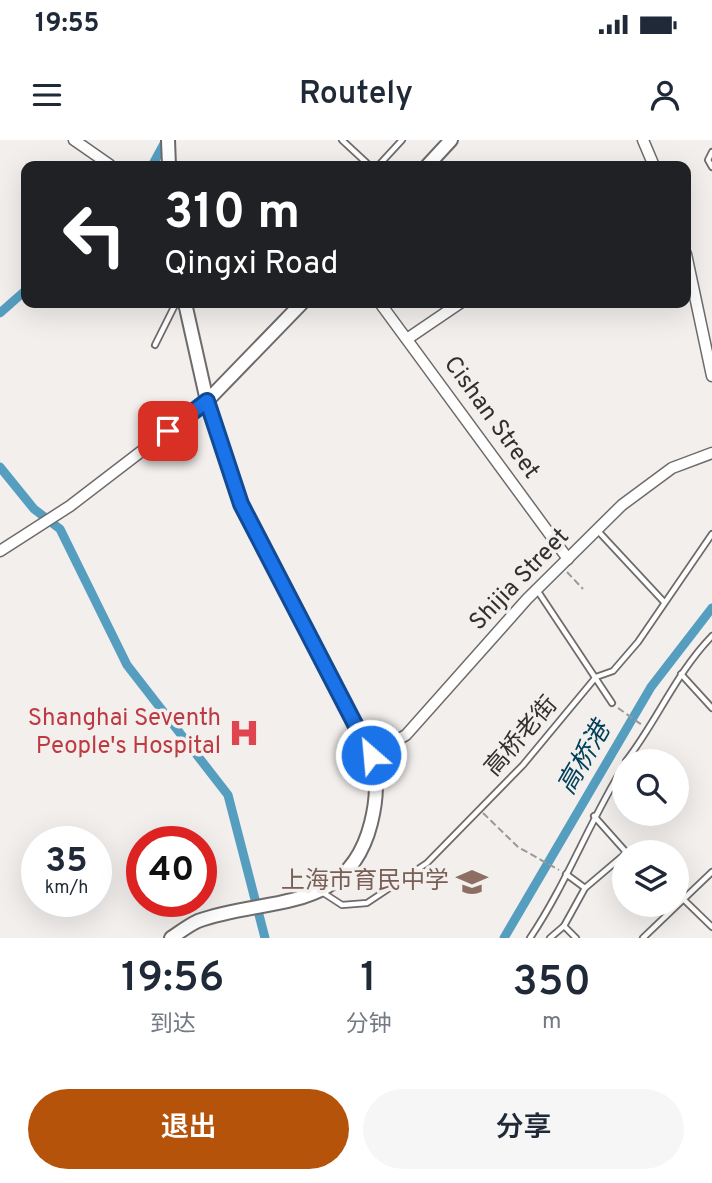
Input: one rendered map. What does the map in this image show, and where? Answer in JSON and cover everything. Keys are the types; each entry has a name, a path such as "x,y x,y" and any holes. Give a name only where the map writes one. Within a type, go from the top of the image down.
{"street":[{"path":"74,140 104,161"},
{"path":"168,140 169,161"},
{"path":"431,161 451,140"},
{"path":"643,140 652,161"},
{"path":"691,274 712,376"},
{"path":"700,309 712,306"},
{"path":"171,938 196,922 233,912 288,904 322,892 348,871 367,837 378,777 371,755 241,504 207,401 186,308"},
{"path":"0,551 70,506 207,401 297,308"},
{"name":"Cishan Street","path":"384,308 565,562"},
{"path":"407,339 453,308"},
{"name":"Shijia Street","path":"371,755 406,735 537,590 622,505 672,468 712,453"}],"lane":[{"path":"342,140 365,161"},
{"path":"383,161 402,140"},
{"path":"712,152 708,160 712,167"},
{"path":"155,345 174,308"},
{"path":"597,530 664,602"},
{"name":"高桥老街","path":"322,892 342,905 367,903 427,863 523,765 596,677 613,671 638,642 712,534"},
{"path":"537,590 612,703"},
{"path":"636,749 649,731 681,674 712,636"},
{"path":"681,674 712,708"},
{"path":"530,938 612,785"},
{"path":"594,815 614,840"},
{"path":"550,938 564,926 586,888 612,865"},
{"path":"689,893 712,872"},
{"path":"566,874 586,888"},
{"path":"689,903 712,927"},
{"path":"643,938 665,917"},
{"path":"564,926 576,938"}],"path":[{"path":"565,562 583,589"},
{"path":"612,703 649,731"},
{"path":"479,810 518,848 566,874"}],"waterway":[{"path":"155,161 166,140"},
{"path":"0,313 21,294"},
{"path":"0,467 34,509 60,529 127,665 228,795 265,938"},
{"name":"高桥港","path":"504,938 651,687 712,608"}],"place":[{"name":"Shanghai Seventh People's Hospital","path":"244,733"},
{"name":"上海市育民中学","path":"472,882"}],"route":[{"path":"168,431 207,401 241,504 371,755"}]}
